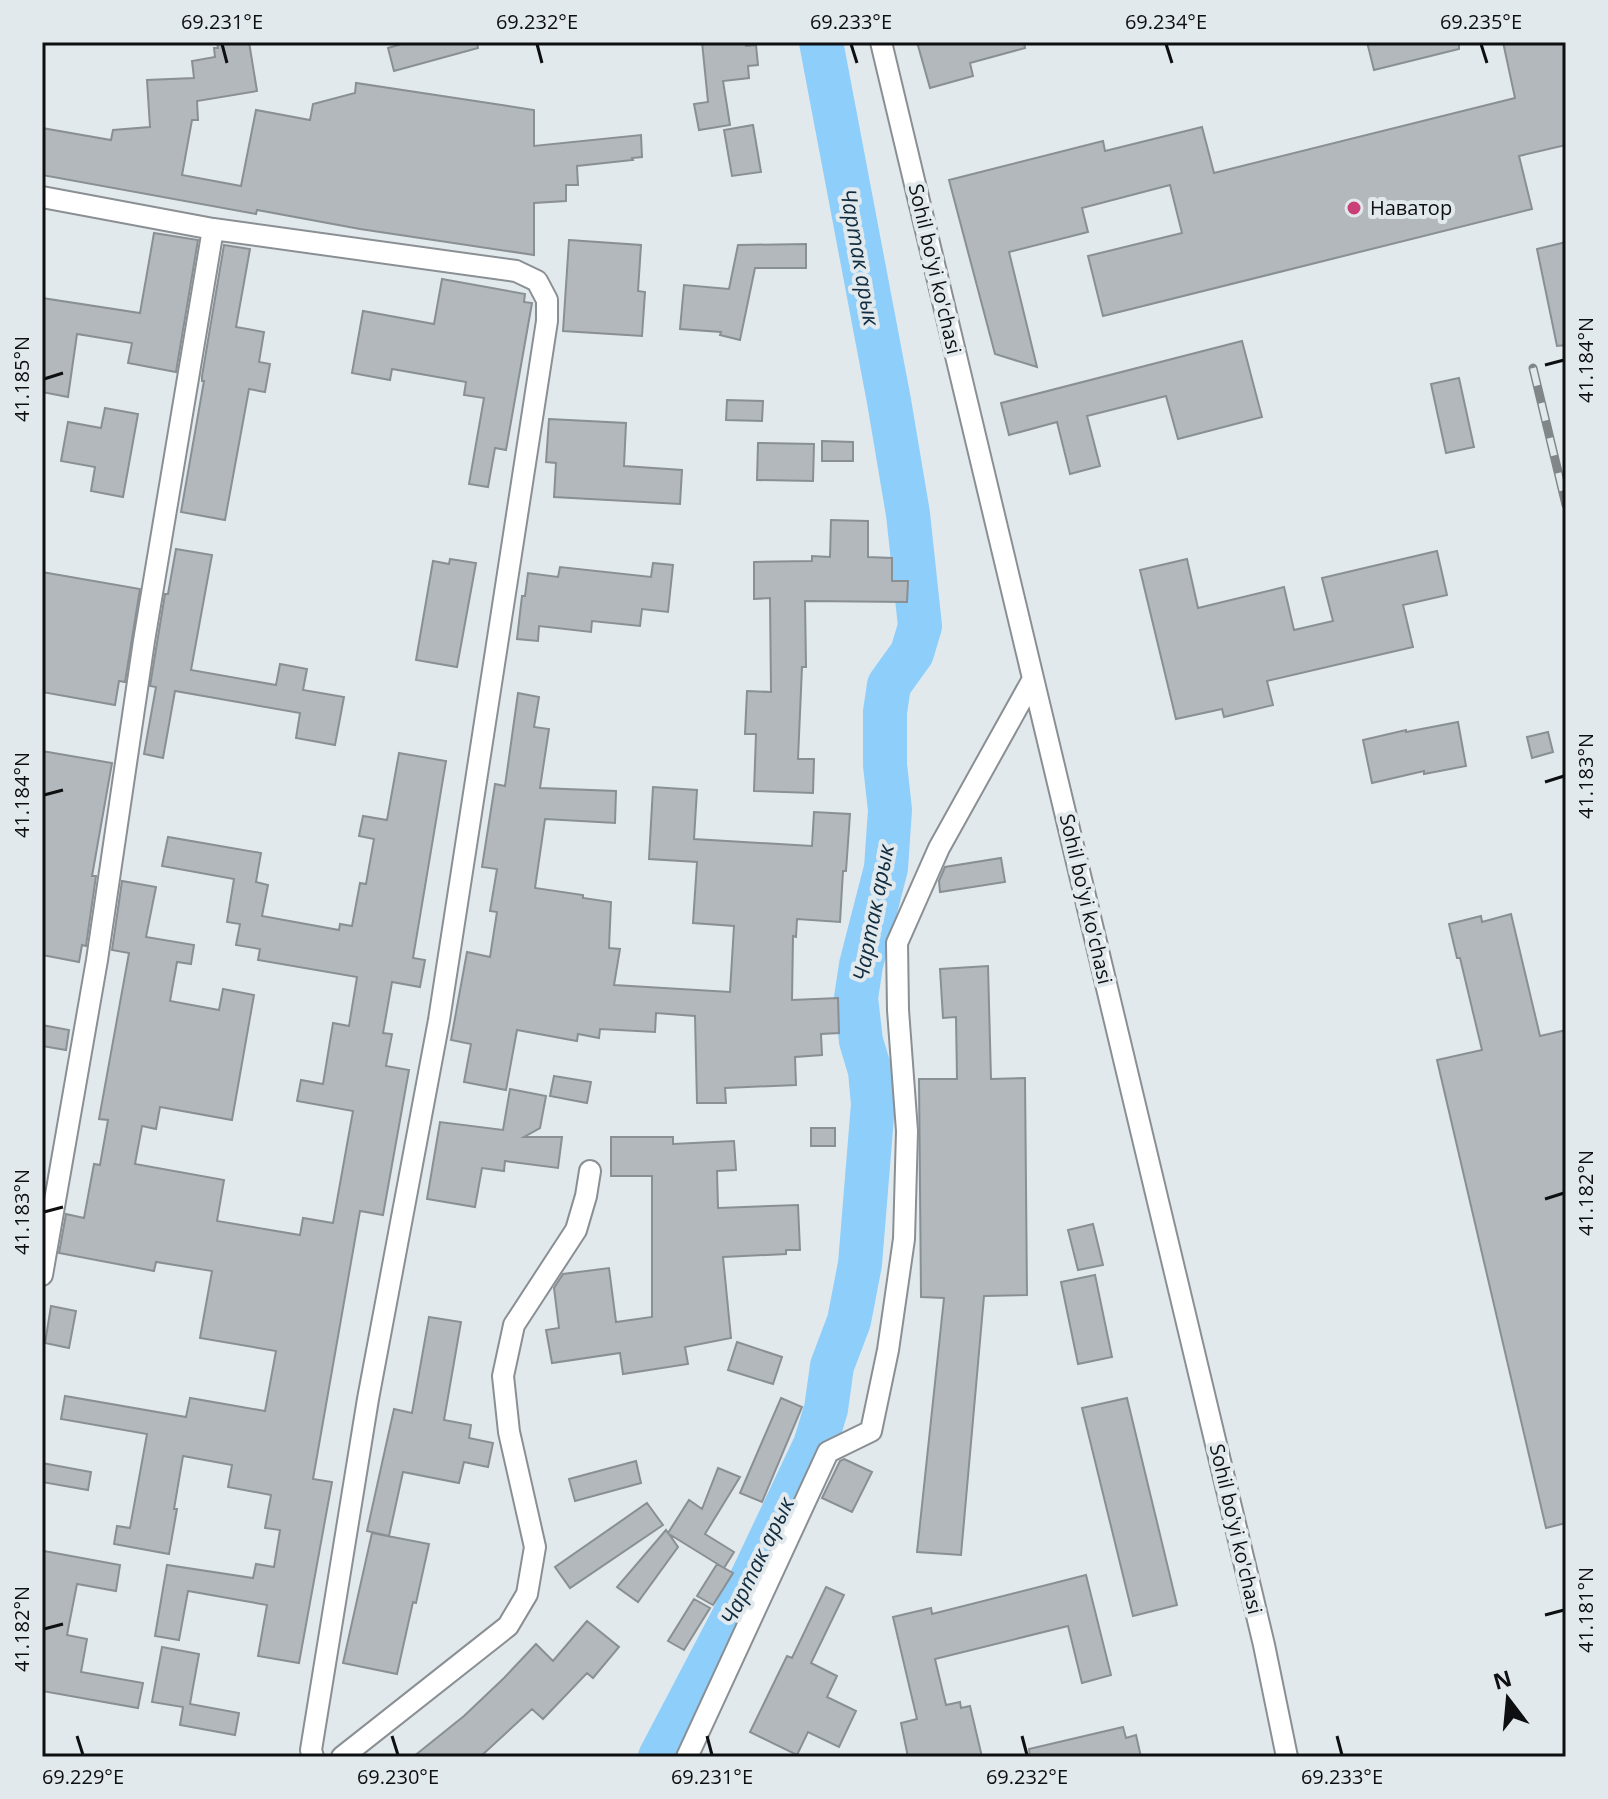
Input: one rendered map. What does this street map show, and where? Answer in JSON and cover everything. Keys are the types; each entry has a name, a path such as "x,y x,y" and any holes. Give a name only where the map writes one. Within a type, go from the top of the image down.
{"street":[{"name":"Sohil bo'yi ko'chasi","path":"881,42 1264,1645 1287,1757"},
{"path":"42,197 213,229 516,271 537,281 547,300 547,321 439,1020 368,1399 311,1750 313,1757"},
{"path":"42,1275 97,960 144,641 213,229"},
{"path":"687,1757 828,1452 871,1431 888,1350 904,1239 907,1131 898,1010 897,943 939,848 1033,679"},
{"path":"342,1757 508,1626 527,1594 535,1547 509,1432 503,1376 514,1325 576,1230 590,1171"}],"building":[{"path":"217,42 249,42 257,91 197,101 198,120 192,120 182,175 241,186 256,110 310,120 313,104 355,93 356,83 534,110 534,146 641,135 642,157 577,166 578,185 566,185 566,201 534,203 534,255 257,210 256,214 42,175 42,128 111,140 113,130 150,127 147,80 194,78 192,61 215,57"},
{"path":"408,42 477,42 478,48 394,71 388,48"},
{"path":"702,42 756,45 758,65 748,66 749,78 723,81 730,125 699,130 694,104 708,102"},
{"path":"917,42 1024,42 1025,48 970,63 973,76 930,88"},
{"path":"1367,42 1459,42 1459,49 1374,70"},
{"name":"Наватор","path":"1503,42 1566,42 1566,145 1519,156 1532,209 1103,316 1088,256 1182,233 1170,185 1082,208 1088,232 1009,252 1037,367 995,354 949,180 1103,141 1105,151 1202,127 1214,173 1515,98"},
{"path":"753,125 761,172 732,176 724,130"},
{"path":"154,233 198,240 176,372 128,363 132,343 77,334 68,397 42,392 42,298 140,313"},
{"path":"569,240 641,245 638,291 645,292 642,336 563,331"},
{"path":"1566,242 1566,345 1557,346 1537,249"},
{"path":"806,244 806,268 755,268 740,340 720,335 721,332 680,329 684,285 729,289 738,245"},
{"path":"224,245 250,249 236,327 264,332 259,362 270,364 265,392 249,389 225,520 181,512"},
{"path":"442,279 525,294 524,302 532,303 506,450 495,448 488,487 469,484 484,398 464,395 466,382 392,369 390,380 352,373 363,311 434,324"},
{"path":"1242,341 1262,417 1178,439 1166,396 1087,416 1100,466 1070,474 1057,422 1009,435 1001,403"},
{"path":"1459,378 1474,447 1446,453 1431,384"},
{"path":"727,400 763,401 762,421 726,420"},
{"path":"105,408 138,414 123,497 91,491 95,467 61,461 68,422 101,428"},
{"path":"549,419 626,423 624,466 682,470 680,504 554,497 556,463 546,462"},
{"path":"822,441 853,442 853,461 822,461"},
{"path":"758,443 814,444 813,481 757,480"},
{"path":"831,520 868,521 868,557 892,558 892,581 908,581 907,602 805,601 806,667 802,667 798,759 814,759 813,793 754,791 756,734 745,734 747,691 771,692 770,598 754,599 754,562 812,561 812,556 830,557"},
{"path":"176,549 212,555 191,670 276,685 280,664 307,669 303,690 344,697 335,745 296,738 300,713 175,691 163,758 144,754 156,687 150,686 165,594 168,594"},
{"path":"1437,551 1447,595 1403,605 1413,647 1267,681 1273,705 1224,717 1222,709 1176,719 1140,570 1187,559 1198,608 1284,587 1294,630 1333,621 1322,578"},
{"path":"450,559 476,563 457,667 416,660 433,561 449,564"},
{"path":"653,563 673,565 668,612 642,609 640,626 592,621 591,632 539,626 538,641 517,639 528,573 558,577 560,567 651,577"},
{"path":"42,572 140,589 125,682 119,681 115,705 42,692"},
{"path":"518,693 539,697 534,727 549,729 540,788 616,791 615,823 545,819 535,888 611,902 609,948 620,949 614,985 730,992 734,926 693,923 697,862 649,859 653,787 697,790 694,839 812,846 814,812 850,814 840,922 797,919 796,937 793,936 792,1000 838,998 839,1033 821,1034 822,1055 795,1057 796,1085 725,1088 726,1103 697,1103 695,1016 656,1013 655,1032 600,1029 599,1038 578,1034 577,1041 517,1030 506,1090 464,1082 471,1044 451,1040 467,952 490,957 497,912 490,911 497,869 482,867 495,784 505,786"},
{"path":"1458,722 1466,766 1424,774 1424,771 1372,783 1363,740"},
{"path":"1548,732 1553,752 1532,758 1527,737"},
{"path":"42,751 112,763 92,876 96,876 86,946 82,945 79,962 42,955"},
{"path":"399,753 446,761 413,958 425,960 420,987 392,982 383,1033 392,1034 386,1066 409,1070 383,1215 360,1211 313,1479 332,1482 299,1663 258,1656 267,1605 188,1591 179,1640 155,1636 167,1565 253,1578 256,1564 274,1567 280,1530 265,1528 271,1495 228,1487 232,1465 183,1456 169,1554 114,1544 117,1526 130,1528 147,1434 61,1419 65,1396 186,1417 190,1398 265,1411 276,1351 200,1338 212,1271 156,1262 154,1271 59,1253 66,1214 84,1218 94,1164 100,1165 108,1120 99,1119 129,953 112,950 122,881 156,887 146,937 194,945 191,964 177,962 170,1001 219,1010 223,989 254,995 232,1120 160,1107 156,1129 142,1126 135,1164 224,1180 217,1221 300,1235 303,1218 333,1223 353,1111 297,1101 301,1080 323,1084 333,1023 349,1026 357,977 258,960 260,949 236,945 240,924 227,922 234,879 162,866 168,837 261,853 256,882 268,885 262,916 339,930 340,924 352,926 360,883 366,884 374,839 359,836 363,816 387,820"},
{"path":"1001,858 1005,882 940,892 939,881 945,867"},
{"path":"1511,914 1540,1036 1566,1030 1566,1523 1546,1528 1437,1060 1482,1050 1449,924 1481,916 1482,922"},
{"path":"988,966 991,1079 1025,1078 1027,1295 984,1296 961,1555 917,1552 944,1298 921,1297 919,1079 957,1079 956,1017 943,1018 940,969"},
{"path":"42,1025 69,1030 66,1050 42,1046"},
{"path":"554,1076 591,1082 587,1103 550,1096"},
{"path":"510,1089 546,1096 540,1128 524,1137 562,1137 558,1168 505,1161 504,1171 482,1168 475,1207 427,1199 440,1122 503,1130"},
{"path":"811,1128 835,1128 835,1146 811,1146"},
{"path":"611,1137 673,1137 673,1144 734,1141 736,1170 717,1171 718,1208 798,1205 800,1250 786,1250 786,1254 723,1257 731,1338 685,1347 688,1364 623,1374 620,1353 552,1363 546,1330 559,1328 554,1288 563,1274 609,1268 616,1322 652,1317 652,1176 611,1176"},
{"path":"1093,1224 1103,1265 1078,1270 1068,1230"},
{"path":"1095,1275 1112,1357 1078,1364 1061,1282"},
{"path":"51,1306 76,1311 69,1348 45,1343"},
{"path":"429,1317 461,1322 444,1420 471,1425 469,1438 493,1443 488,1467 464,1462 459,1483 403,1472 389,1536 367,1531 394,1409 412,1413"},
{"path":"737,1342 782,1357 773,1384 728,1370"},
{"path":"781,1398 802,1407 762,1502 740,1493"},
{"path":"1127,1398 1177,1605 1133,1616 1082,1408"},
{"path":"844,1459 872,1472 852,1512 822,1498 840,1461"},
{"path":"636,1461 641,1483 575,1501 569,1479"},
{"path":"42,1463 91,1472 88,1490 42,1482"},
{"path":"718,1468 740,1477 705,1534 734,1552 724,1568 669,1534 678,1547 638,1602 617,1587 666,1530 668,1533 689,1500 702,1509"},
{"path":"647,1503 663,1525 570,1588 555,1567"},
{"path":"372,1533 429,1544 397,1674 343,1663"},
{"path":"44,1551 120,1565 116,1591 77,1584 67,1635 87,1639 81,1672 143,1683 138,1708 42,1691"},
{"path":"717,1564 733,1573 713,1605 697,1596"},
{"path":"1086,1575 1111,1675 1082,1683 1068,1626 935,1659 946,1705 960,1702 961,1708 970,1706 982,1757 908,1757 901,1723 917,1719 893,1617 931,1608 932,1614"},
{"path":"826,1587 844,1595 811,1663 837,1676 827,1697 856,1711 839,1747 808,1732 797,1755 750,1732 787,1656 792,1658"},
{"path":"694,1599 710,1608 684,1650 668,1641"},
{"path":"587,1621 619,1647 593,1678 587,1673 543,1719 532,1709 480,1757 413,1757 464,1716 536,1644 553,1661"},
{"path":"162,1647 199,1654 190,1704 239,1713 235,1735 180,1725 183,1707 152,1702"},
{"path":"1123,1727 1126,1738 1136,1735 1141,1757 1030,1757 1029,1749"}],"waterway":[{"name":"Чартак арык","path":"660,1757 733,1618 815,1445 826,1409 832,1366 849,1321 860,1264 873,1104 856,998 861,965 886,868 890,810 885,765 885,712 889,685 912,653 920,626 908,514 889,401 821,42"}],"railway":[{"path":"1533,368 1566,505"}],"place":[{"name":"Наватор","path":"1354,208"}]}
